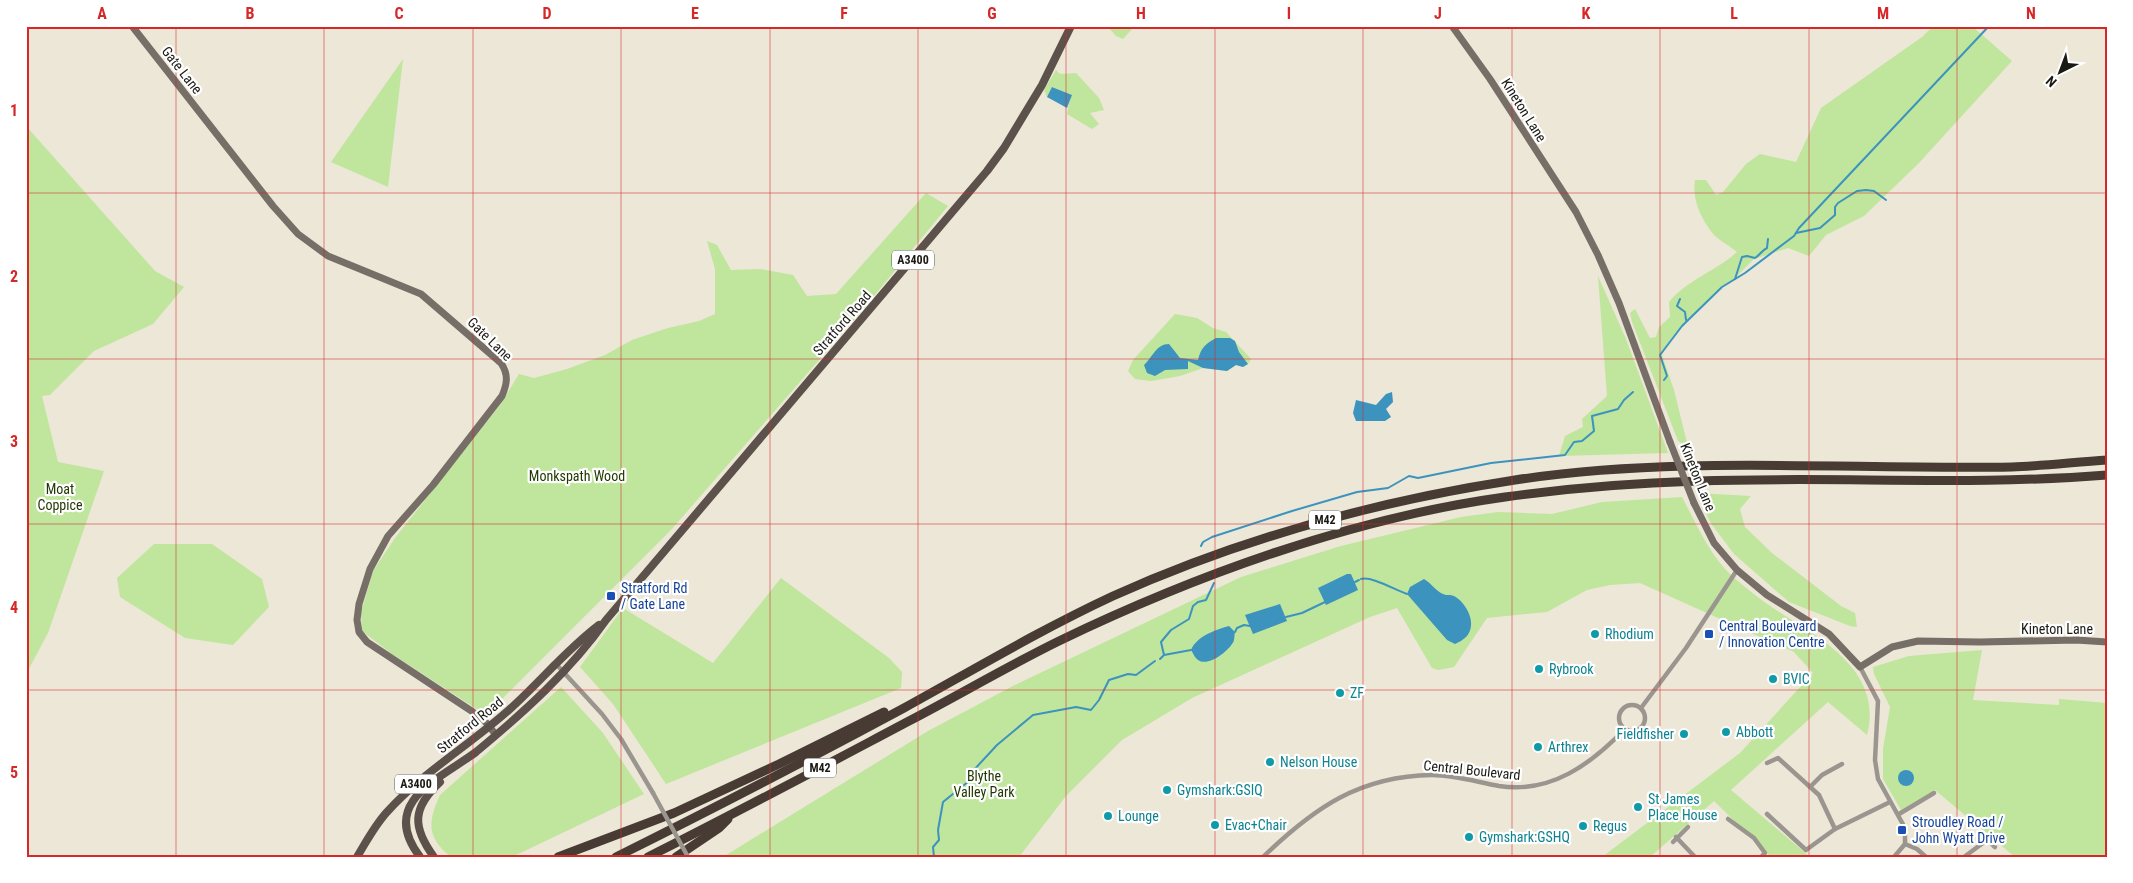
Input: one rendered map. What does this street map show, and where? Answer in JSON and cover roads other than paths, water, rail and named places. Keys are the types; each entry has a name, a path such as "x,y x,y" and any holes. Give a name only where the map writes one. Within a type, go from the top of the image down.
{"highway":[{"name":"M42","path":"616,857 771,780 1113,597 1217,555 1321,521 1420,498 1516,480 1611,469 1762,465 2016,467 2107,460"},
{"name":"M42","path":"648,857 1055,643 1128,609 1252,560 1353,530 1438,509 1504,497 1611,485 1700,481 2042,480 2107,475"},
{"path":"558,857 674,812 779,764 859,723 940,688"},
{"path":"676,857 719,828 733,813"}],"main road":[{"name":"Stratford Road","path":"420,857 407,836 406,826 409,809 420,793 496,734 591,641 606,620 987,171 1004,148 1042,85 1071,26"},
{"name":"Stratford Road","path":"357,857 385,814 402,796 490,727 585,636 606,620"},
{"path":"434,857 420,835 419,811 426,797 466,759"}],"street":[{"name":"Gate Lane","path":"132,26 273,206 298,234 328,256 421,294 501,363 506,370 506,386 502,396 433,484 388,536 370,569 357,620 359,632 367,642 473,712 496,734"},
{"name":"Kineton Lane","path":"1452,26 1490,79 1576,212 1598,255 1619,304 1694,503 1714,543 1737,570 1767,595 1829,634 1860,667 1892,647 1918,641 2076,640 2107,642"},
{"path":"1641,708 1686,648 1737,570"},
{"path":"556,664 589,696 621,739 688,857"},
{"path":"1860,667 1878,701 1874,760 1878,779 1905,828 1905,844 1894,857"},
{"path":"1630,706 1641,708 1645,717 1642,727 1631,731 1625,729 1620,721 1622,711 1630,706"},
{"name":"Central Boulevard","path":"1263,857 1323,807 1362,786 1408,777 1433,775 1457,777 1502,786 1525,787 1548,783 1571,774 1584,766 1625,729"},
{"path":"1767,763 1778,758 1819,795 1834,829"},
{"path":"1810,787 1822,775 1842,764"},
{"path":"1898,814 1934,793"},
{"path":"1767,814 1806,850 1834,829 1890,802"},
{"path":"1728,818 1754,838 1765,853 1761,857"},
{"path":"1673,842 1688,827"},
{"path":"1980,833 1995,846"},
{"path":"1676,837 1695,857"},
{"path":"1964,857 1988,840"},
{"path":"1905,844 1917,849 1926,857"}],"water":[{"path":"1052,87 1072,95 1067,108 1047,97"},
{"path":"1216,338 1230,338 1235,341 1239,352 1248,364 1243,367 1236,365 1227,371 1203,368 1188,361 1188,369 1165,370 1155,376 1147,373 1144,365 1161,346 1169,344 1180,358 1198,360 1204,347"},
{"path":"1392,392 1393,402 1386,409 1391,417 1385,421 1356,421 1353,413 1356,400 1376,405 1386,394"},
{"path":"1347,574 1351,574 1358,590 1326,605 1318,588"},
{"path":"1424,579 1440,593 1453,595 1459,599 1467,609 1471,627 1466,637 1461,641 1455,644 1447,640 1407,594 1410,587"},
{"path":"1280,604 1287,621 1253,634 1245,615"},
{"path":"1229,626 1235,632 1234,641 1230,647 1207,662 1197,659 1191,650 1194,645 1202,637"},
{"path":"1906,770 1914,778 1906,786 1898,778"}],"waterway":[{"path":"1664,380 1667,376 1660,355 1682,326 1722,287 1745,273 1794,236 1799,228 1989,26"},
{"path":"1796,233 1820,228 1835,215 1835,207 1838,203 1857,191 1874,191 1886,200"},
{"path":"1735,279 1742,257 1757,257 1767,248 1768,239"},
{"path":"1680,299 1677,306 1685,312 1686,320"},
{"path":"1201,546 1203,542 1212,537 1357,492 1388,488 1409,476 1418,478 1491,463 1565,455 1574,442 1582,441 1594,431 1592,416 1618,409 1633,392"},
{"path":"1361,579 1377,581 1407,594"},
{"path":"1355,582 1359,580"},
{"path":"1160,659 1164,655 1161,642 1171,630 1189,619 1193,606 1198,602 1206,600 1214,583"},
{"path":"1286,617 1302,613 1325,602"},
{"path":"1235,632 1237,628 1244,625 1250,626"},
{"path":"1164,655 1191,650"},
{"path":"934,857 933,847 939,840 938,830 943,802 969,781 972,772 997,745 1033,715 1076,707 1091,710 1099,700 1109,680 1128,674 1136,675 1155,661"}],"place":[{"name":"Stratford Rd / Gate Lane","path":"611,596"},
{"name":"Rhodium","path":"1595,634"},
{"name":"Central Boulevard / Innovation Centre","path":"1709,634"},
{"name":"Rybrook","path":"1539,669"},
{"name":"BVIC","path":"1773,679"},
{"name":"ZF","path":"1340,693"},
{"name":"Abbott","path":"1726,732"},
{"name":"Fieldfisher","path":"1684,734"},
{"name":"Arthrex","path":"1538,747"},
{"name":"Nelson House","path":"1270,762"},
{"name":"Gymshark:GSIQ","path":"1167,790"},
{"name":"St James Place House","path":"1638,807"},
{"name":"Lounge","path":"1108,816"},
{"name":"Evac+Chair","path":"1215,825"},
{"name":"Regus","path":"1583,826"},
{"name":"Stroudley Road / John Wyatt Drive","path":"1902,830"},
{"name":"Gymshark:GSHQ","path":"1469,837"}],"park label":[{"name":"Monkspath Wood","path":"577,476"},
{"name":"Moat Coppice","path":"60,498"},
{"name":"Blythe Valley Park","path":"984,784"}]}
